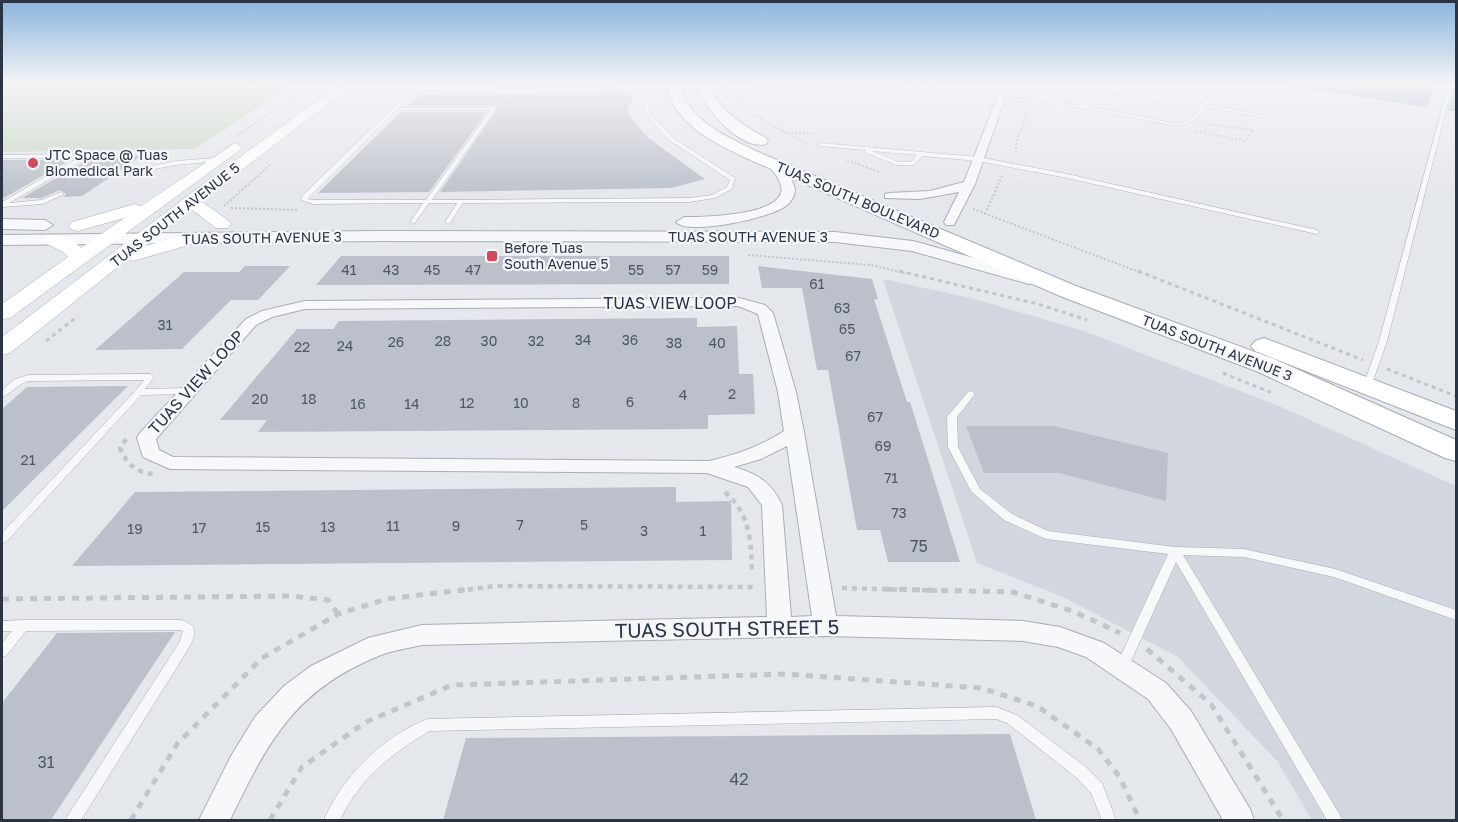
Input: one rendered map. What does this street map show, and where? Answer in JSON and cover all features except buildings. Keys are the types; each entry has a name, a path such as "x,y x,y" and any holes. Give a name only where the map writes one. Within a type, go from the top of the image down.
{"main road":[{"name":"TUAS SOUTH AVENUE 5","path":"2,348 298,121"},
{"name":"TUAS SOUTH BOULEVARD","path":"696,121 718,138 1068,291"},
{"name":"TUAS SOUTH BOULEVARD","path":"730,121 765,144 889,196 955,213"},
{"name":"TUAS SOUTH AVENUE 5","path":"2,313 244,141"},
{"path":"191,201 222,224"},
{"path":"78,226 153,204"},
{"name":"TUAS SOUTH AVENUE 3","path":"955,213 1185,316 1371,375 1456,421"},
{"path":"115,262 193,238"},
{"path":"54,240 71,247 79,258"},
{"name":"TUAS SOUTH AVENUE 3","path":"1068,291 1265,365 1456,451"}],"street":[{"path":"955,213 969,184 992,121"},
{"name":"TUAS SOUTH AVENUE 3","path":"2,224 78,226 728,221 761,213 787,196 787,183 775,164"},
{"path":"889,196 925,197 969,184"},
{"name":"TUAS SOUTH AVENUE 3","path":"2,240 835,237 913,246 1068,291"},
{"name":"TUAS VIEW LOOP","path":"795,432 782,442 753,457 709,467 170,463 150,453 146,438 251,322 267,314 305,305 739,302 760,308 765,313 787,392 795,432 826,626"},
{"name":"TUAS VIEW LOOP","path":"709,467 758,483 766,490 772,505 780,627"},
{"name":"TUAS SOUTH STREET 5","path":"214,820 241,766 265,726 293,694 320,674 377,645 422,635 826,626 1023,631 1060,637 1095,650 1157,691 1181,720 1239,820"}],"lane":[{"path":"381,121 304,197 304,200 313,202 690,200 724,193 734,184 733,179 671,139 655,121"},
{"path":"413,222 485,121"},
{"path":"1158,121 1177,125 1189,121"},
{"path":"1371,375 1440,121"},
{"path":"819,147 859,148 978,159 1067,176 1317,232"},
{"path":"859,148 903,165 912,164 922,153"},
{"path":"2,156 75,155 82,158 2,205"},
{"path":"112,175 176,163 217,160"},
{"path":"2,205 42,202 61,194"},
{"path":"448,222 461,201"},
{"path":"2,394 18,381 29,378 150,377 139,392 2,539"},
{"path":"139,392 188,391"},
{"path":"971,393 952,417 953,447 976,491 1008,517 1046,535 1175,551 1244,553 1335,573 1456,615"},
{"path":"1122,666 1175,551"},
{"path":"1175,551 1335,820"},
{"path":"2,626 181,625 189,629 183,647 73,820"},
{"path":"2,652 24,626"},
{"path":"332,820 338,804 352,783 409,734 428,725 996,713 1012,719 1082,773 1096,788 1109,820"}],"path":[{"path":"764,121 819,147"},
{"path":"1018,155 1014,151 1024,121"},
{"path":"783,132 816,134"},
{"path":"845,160 885,174"},
{"path":"955,213 1250,314 1371,375 1456,396"},
{"path":"130,433 120,448 128,466 143,474 163,475"},
{"path":"720,489 736,500 748,522 753,587"},
{"path":"840,576 842,588"},
{"path":"2,599 292,596 328,600 338,614"},
{"path":"1133,639 1162,660 1211,704 1283,820"}],"shaded area":[{"path":"883,279 971,298 1081,330 1279,406 1456,486 1456,820 1312,820 1278,762 1178,657 1065,598 977,563"}],"green space":[{"path":"2,121 237,121 194,149 2,152"}],"place":[{"name":"JTC Space @ Tuas Biomedical Park","path":"33,163"},
{"name":"Before Tuas South Avenue 5","path":"492,256"}]}
